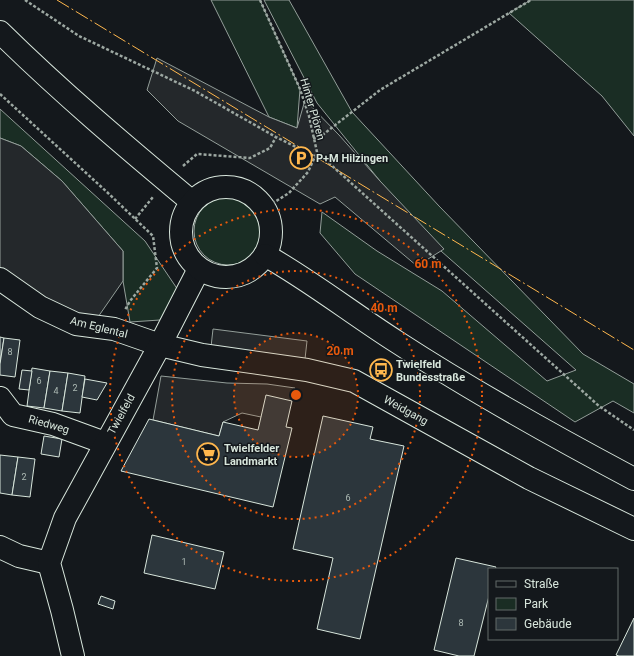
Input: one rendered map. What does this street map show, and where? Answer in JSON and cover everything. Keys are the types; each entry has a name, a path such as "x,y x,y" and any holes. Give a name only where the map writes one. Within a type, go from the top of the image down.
{"street":[{"path":"0,32 48,78 192,202"},
{"path":"230,186 243,190 255,197 265,208 270,219 272,231 270,243 266,254 253,268 247,272 235,276 223,277 199,269 190,260 184,249 181,237 181,224 185,212 192,202 203,193 216,188 230,186"},
{"path":"266,254 397,342 457,379 534,425 634,479"},
{"name":"Twielfeld","path":"49,563 65,518 160,345 199,269"},
{"name":"Am Eglental","path":"0,279 40,308 76,324 114,329 160,345"},
{"name":"Weidgang","path":"160,345 202,355 307,370 354,381 529,478 634,529"},
{"name":"Riedweg","path":"0,398 13,415 53,424 105,443"},
{"path":"0,547 19,556 49,563 73,656"}],"path":[{"path":"26,0 79,36 195,91 276,137 330,164 599,406 634,430"},
{"name":"Hinter Plören","path":"260,0 300,89 317,152 308,172 294,188 265,208"},
{"path":"313,138 320,137 380,90 531,0"},
{"path":"0,94 153,236 158,268 130,301 114,329"},
{"path":"135,219 167,181 197,154 250,158 270,148 276,137"}],"green space":[{"path":"211,0 260,0 300,89 297,128 269,117"},
{"path":"264,0 289,0 352,112 439,206 583,354 634,384 634,413 613,401 575,422 355,274 320,233 322,212 377,251 442,291 547,381 576,370 441,251 380,181 317,103"},
{"path":"531,0 634,0 634,136 602,96 509,13"},
{"path":"0,109 145,241 178,290 160,320 130,322 123,281 123,251 62,181 21,146 0,138"},
{"path":"228,197 241,200 252,207 259,218 262,231 259,244 252,255 241,262 228,265 215,262 204,255 197,244 194,231 197,218 204,207 215,200"}],"shaded area":[{"name":"P+M Hilzingen","path":"157,58 269,117 297,128 305,100 444,249 417,266 335,197 320,204 178,121 147,90"},
{"path":"0,138 21,146 62,181 123,251 123,281 98,317 40,307 0,279"},
{"path":"213,329 307,341 305,359 211,347"},
{"path":"161,376 227,383 267,384 295,388 292,401 261,417 242,413 223,422 219,436 153,420"}],"building":[{"path":"0,337 4,338 0,364"},
{"path":"4,338 20,340 15,377 0,375"},
{"path":"32,368 50,371 44,408 27,406"},
{"path":"22,370 32,371 29,390 19,389"},
{"path":"50,371 68,373 62,411 44,408"},
{"path":"68,373 85,376 80,413 62,411"},
{"path":"85,379 107,383 97,400 82,397"},
{"name":"Twielfelder Landmarkt","path":"266,395 292,401 286,427 292,428 273,507 121,471 149,419 219,436 223,422 258,430"},
{"path":"323,416 373,427 370,439 404,446 360,639 317,629 333,558 293,549"},
{"path":"44,436 62,439 59,457 41,454"},
{"path":"0,455 18,457 12,495 0,493"},
{"path":"18,457 35,459 30,497 12,495"},
{"path":"152,535 224,552 215,589 144,573"},
{"path":"456,558 496,567 488,568 488,600 474,656 459,656 434,650"},
{"path":"101,596 115,601 113,609 98,604"},
{"path":"634,618 634,656 616,655"}],"power":[{"path":"57,0 634,350"}],"place":[{"name":"P+M Hilzingen","path":"301,158"},
{"name":"Twielfeld Bundesstraße","path":"381,370"},
{"name":"Twielfelder Landmarkt","path":"208,454"}]}
